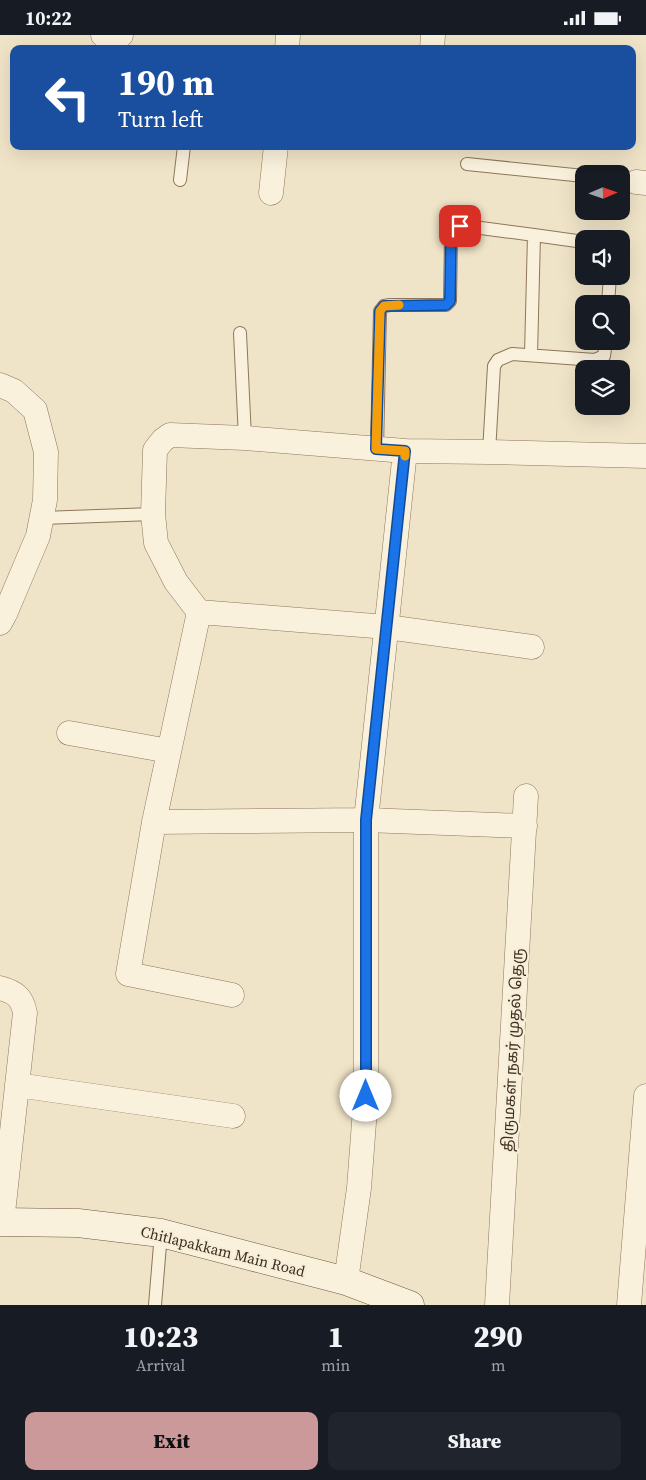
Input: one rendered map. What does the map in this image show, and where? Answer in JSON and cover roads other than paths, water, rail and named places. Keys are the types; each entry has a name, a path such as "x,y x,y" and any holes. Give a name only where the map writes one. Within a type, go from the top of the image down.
{"street":[{"path":"103,35 121,35"},
{"path":"271,193 276,150"},
{"path":"0,385 14,391 35,410 46,452 45,500 38,536 0,623"},
{"path":"532,647 387,627 199,611 176,582 164,562 156,543 153,514 155,450 170,435 178,434 405,451 646,457"},
{"path":"346,1281 359,1188 366,1096 366,820 405,451"},
{"path":"199,611 154,822 128,974 232,995"},
{"path":"69,733 169,751"},
{"name":"திருமகள் நகர் முதல் தெரு","path":"497,1305 526,796"},
{"path":"154,822 366,820 525,826"},
{"path":"0,988 11,991 23,1002 25,1013 1,1222"},
{"path":"17,1085 233,1116"},
{"path":"629,1305 646,1097"},
{"name":"Chitlapakkam Main Road","path":"1,1222 78,1223 161,1233 346,1281 410,1305"}],"lane":[{"path":"180,180 184,150"},
{"path":"467,164 575,175"},
{"path":"376,449 380,311 384,306 446,305 450,301 451,236 455,228 466,226 575,241"},
{"path":"531,355 534,235"},
{"path":"240,333 245,438"},
{"path":"489,452 494,366 498,361 504,356 512,354 595,360 604,356 605,350"},
{"path":"42,518 153,514"},
{"path":"155,1305 161,1233"}]}
